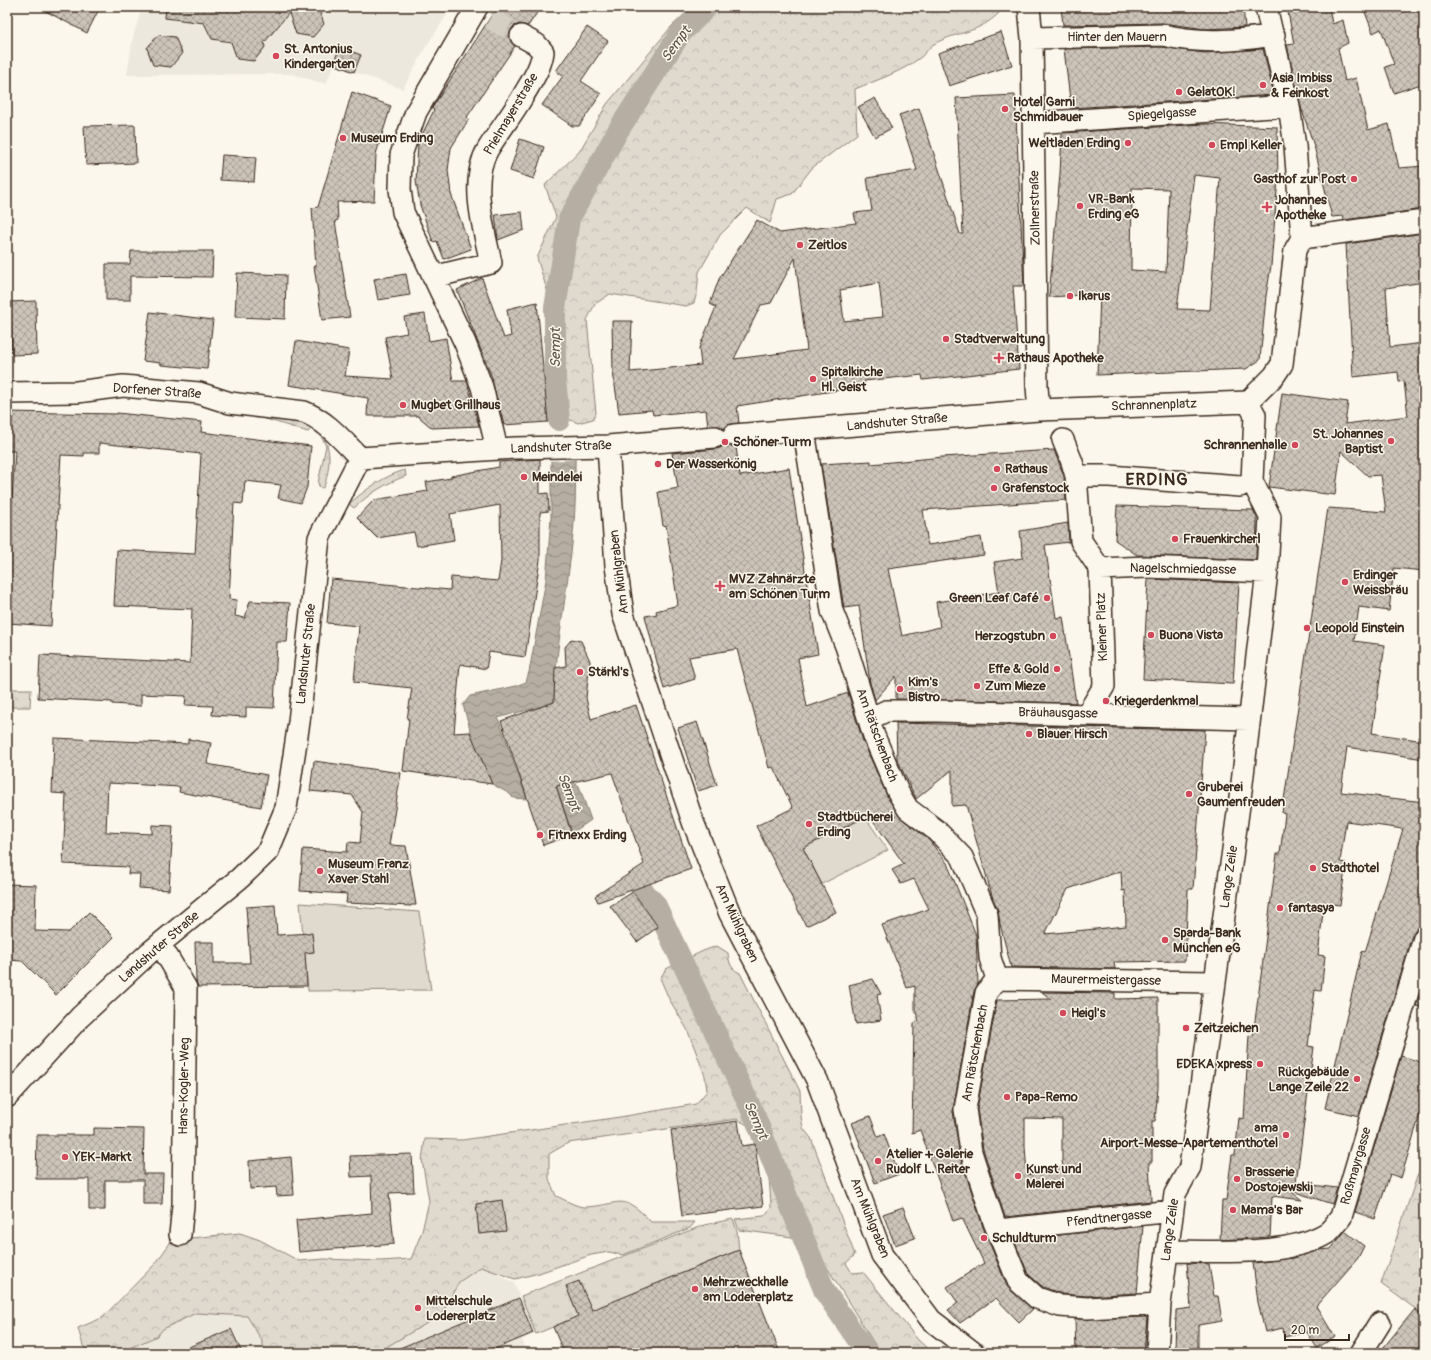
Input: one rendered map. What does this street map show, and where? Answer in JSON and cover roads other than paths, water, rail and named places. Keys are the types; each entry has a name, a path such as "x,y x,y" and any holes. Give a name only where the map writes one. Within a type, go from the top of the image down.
{"street":[{"name":"Zollnerstraße","path":"1029,7 1032,38 1037,388 1039,410"},
{"path":"1248,402 1274,376 1282,364 1295,250 1302,238 1295,146 1289,106 1274,35 1266,7"},
{"path":"481,12 416,112 401,154 400,189 403,212 465,343 482,387 497,449"},
{"name":"Hinter den Mauern","path":"1032,38 1163,35 1179,39 1210,42 1274,35"},
{"name":"Prielmayerstraße","path":"433,277 491,263 479,207 480,175 487,151 514,112 542,63 543,52 536,44 521,36"},
{"name":"Spiegelgasse","path":"1034,123 1289,106"},
{"path":"1302,238 1424,221"},
{"name":"Dorfener Straße","path":"7,393 77,392 123,386 199,393 230,403 304,412 316,416 360,458"},
{"name":"Schrannenplatz","path":"1060,409 1248,402"},
{"name":"Lange Zeile","path":"1157,1353 1160,1304 1175,1194 1190,1167 1267,572 1270,517 1252,481 1255,415 1248,402"},
{"name":"Landshuter Straße","path":"7,1097 80,1017 160,944 240,878 268,851 286,808 299,722 319,538 360,458 497,449 608,446 1060,409"},
{"name":"Am Rätschenbach","path":"804,430 832,610 846,646 874,736 895,785 908,809 936,830 962,857 987,915 990,958 997,979 986,993 965,1108 971,1152 998,1230 1018,1281 1037,1298 1060,1306 1087,1308 1160,1304"},
{"path":"1062,440 1072,462 1076,476 1081,541 1100,569"},
{"name":"Am Mühlgraben","path":"608,446 616,566 623,614 696,829 730,914 817,1080 882,1255 931,1320 974,1353"},
{"path":"1076,476 1109,476 1240,486"},
{"name":"Nagelschmiedgasse","path":"1100,569 1148,567 1267,572"},
{"name":"Kleiner Platz","path":"1088,713 1104,686 1100,569"},
{"name":"Bräuhausgasse","path":"869,719 886,711 1088,713 1249,719"},
{"name":"Roßmayrgasse","path":"1167,1252 1272,1250 1312,1241 1328,1232 1341,1217 1424,938"},
{"name":"Hans-Kogler-Weg","path":"160,944 186,988 183,1205 180,1235"},
{"name":"Maurermeistergasse","path":"997,979 1215,982"},
{"name":"Pfendtnergasse","path":"998,1230 1172,1211"},
{"path":"1361,1353 1380,1323"}],"water":[{"path":"557,391 565,422 574,435 575,443 574,527 571,556 559,644 554,703 498,718 527,799 513,798 510,794 492,784 475,746 463,705 470,696 516,686 526,682 529,672 546,580 551,518 551,401"},
{"path":"548,761 579,786 591,820 572,833"}],"waterway":[{"name":"Sempt","path":"559,420 555,379 555,308 569,219 619,129 680,34 707,7"},
{"name":"Sempt","path":"641,889 655,904 755,1117 825,1292 867,1353"}],"tunnel":[{"path":"490,18 521,36"}],"place":[{"name":"St. Antonius Kindergarten","path":"276,56"},
{"name":"Asia Imbiss & Feinkost","path":"1263,85"},
{"name":"GelatOK!","path":"1179,92"},
{"name":"Hotel Garni Schmidbauer","path":"1005,109"},
{"name":"Museum Erding","path":"343,138"},
{"name":"Weltladen Erding","path":"1128,143"},
{"name":"Empl Keller","path":"1212,145"},
{"name":"Gasthof zur Post","path":"1354,179"},
{"name":"VR-Bank Erding eG","path":"1080,206"},
{"name":"Johannes Apotheke","path":"1267,207"},
{"name":"Zeitlos","path":"800,245"},
{"name":"Ikarus","path":"1070,296"},
{"name":"Stadtverwaltung","path":"946,339"},
{"name":"Rathaus Apotheke","path":"999,358"},
{"name":"Spitalkirche Hl. Geist","path":"813,379"},
{"name":"Mugbet Grillhaus","path":"403,405"},
{"name":"St. Johannes Baptist","path":"1391,441"},
{"name":"Schöner Turm","path":"725,442"},
{"name":"Schrannenhalle","path":"1295,445"},
{"name":"Der Wasserkönig","path":"658,464"},
{"name":"Rathaus","path":"997,469"},
{"name":"Meindelei","path":"524,477"},
{"name":"Grafenstock","path":"994,488"},
{"name":"Frauenkircherl","path":"1175,539"},
{"name":"Erdinger Weissbräu","path":"1345,582"},
{"name":"MVZ Zahnärzte am Schönen Turm","path":"720,586"},
{"name":"Green Leaf Café","path":"1047,598"},
{"name":"Leopold Einstein","path":"1307,628"},
{"name":"Buona Vista","path":"1151,635"},
{"name":"Herzogstubn","path":"1053,636"},
{"name":"Effe & Gold","path":"1057,669"},
{"name":"Stärkl's","path":"580,672"},
{"name":"Zum Mieze","path":"977,686"},
{"name":"Kim's Bistro","path":"900,689"},
{"name":"Kriegerdenkmal","path":"1106,701"},
{"name":"Blauer Hirsch","path":"1029,734"},
{"name":"Gruberei Gaumenfreuden","path":"1189,794"},
{"name":"Stadtbücherei Erding","path":"809,824"},
{"name":"Fitnexx Erding","path":"540,835"},
{"name":"Stadthotel","path":"1313,868"},
{"name":"Museum Franz Xaver Stahl","path":"320,871"},
{"name":"fantasya","path":"1280,908"},
{"name":"Sparda-Bank München eG","path":"1165,940"},
{"name":"Heigl's","path":"1063,1013"},
{"name":"Zeitzeichen","path":"1186,1028"},
{"name":"EDEKA xpress","path":"1260,1064"},
{"name":"Rückgebäude Lange Zeile 22","path":"1357,1079"},
{"name":"Papa-Remo","path":"1007,1097"},
{"name":"ama Airport-Messe-Apartementhotel","path":"1286,1135"},
{"name":"YEK-Markt","path":"65,1157"},
{"name":"Atelier + Galerie Rudolf L. Reiter","path":"878,1161"},
{"name":"Kunst und Malerei","path":"1018,1176"},
{"name":"Brasserie Dostojewskij","path":"1237,1179"},
{"name":"Mama's Bar","path":"1233,1210"},
{"name":"Schuldturm","path":"984,1238"},
{"name":"Mehrzweckhalle am Lodererplatz","path":"695,1289"},
{"name":"Mittelschule Lodererplatz","path":"418,1308"}],"district":[{"name":"ERDING","path":"1157,479"}]}
